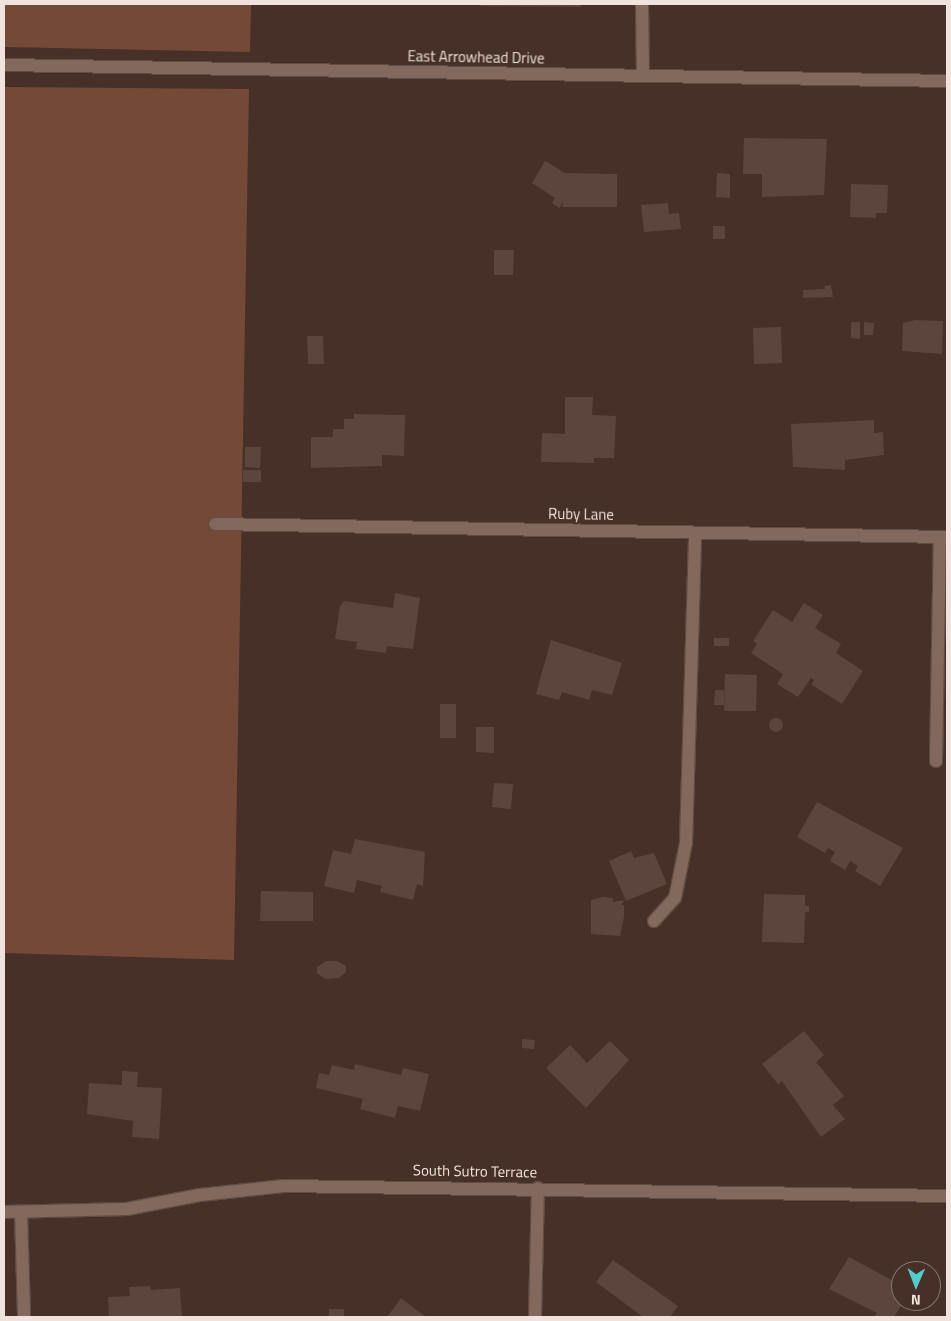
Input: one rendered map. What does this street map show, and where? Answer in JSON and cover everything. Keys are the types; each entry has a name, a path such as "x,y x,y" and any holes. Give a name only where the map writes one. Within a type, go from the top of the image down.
{"street":[{"path":"642,4 643,76"},
{"name":"East Arrowhead Drive","path":"4,65 947,81"},
{"name":"Ruby Lane","path":"214,524 943,537"},
{"path":"654,921 675,898 686,844 694,533"},
{"path":"936,761 943,537"},
{"name":"South Sutro Terrace","path":"4,1212 126,1209 200,1195 284,1186 538,1188 947,1196"},
{"path":"535,1317 538,1188"},
{"path":"21,1212 24,1317"}],"shaded area":[{"path":"4,4 251,4 250,52 4,47"},
{"path":"4,87 249,89 234,960 4,953"}],"building":[{"path":"480,4 581,4 581,7 480,6"},
{"path":"744,138 827,139 824,195 762,197 762,174 743,174"},
{"path":"545,161 565,173 617,174 617,207 562,207 563,202 559,208 552,203 555,198 532,183"},
{"path":"717,173 730,174 730,198 716,197"},
{"path":"851,184 888,185 887,213 876,213 876,218 850,217"},
{"path":"668,203 669,214 679,213 681,229 644,232 641,205"},
{"path":"713,226 725,226 725,239 713,239"},
{"path":"494,250 514,250 513,275 494,275"},
{"path":"831,285 833,297 803,298 803,290 825,289 824,286"},
{"path":"915,320 943,321 942,354 902,351 903,323"},
{"path":"851,322 860,322 860,339 851,338"},
{"path":"864,322 874,323 873,335 864,335"},
{"path":"781,327 782,363 754,364 753,328"},
{"path":"307,336 323,336 324,364 308,364"},
{"path":"565,397 593,397 592,415 616,416 614,458 594,458 594,463 541,462 542,433 565,434"},
{"path":"354,414 405,415 404,456 382,455 382,466 311,468 311,437 333,437 333,429 344,429 344,419 354,419"},
{"path":"874,420 874,433 883,432 884,455 845,460 845,470 793,467 791,424"},
{"path":"245,447 261,447 260,468 245,467"},
{"path":"243,470 261,470 261,482 243,482"},
{"path":"395,593 420,598 413,649 387,646 386,653 356,649 357,642 335,639 340,606 344,601 393,608"},
{"path":"804,603 823,615 815,628 841,644 836,653 863,671 842,704 812,685 814,680 811,678 798,697 777,684 783,674 751,653 757,644 753,641 773,610 792,622"},
{"path":"714,638 729,638 729,646 714,646"},
{"path":"551,640 622,663 612,695 592,690 589,700 562,692 559,700 536,694"},
{"path":"725,674 757,675 756,711 724,711"},
{"path":"715,690 724,690 724,705 714,705"},
{"path":"440,704 456,704 456,738 440,738"},
{"path":"773,718 779,718 783,725 779,732 773,732 769,728 769,722"},
{"path":"476,727 494,727 494,753 476,752"},
{"path":"494,783 513,784 511,809 492,807"},
{"path":"817,802 903,848 880,886 855,871 858,866 850,861 845,870 830,861 835,852 828,848 825,853 797,837"},
{"path":"355,839 425,852 423,886 417,884 413,900 380,892 382,886 357,880 354,893 324,886 333,850 351,854"},
{"path":"631,851 634,858 654,853 667,884 626,901 609,861"},
{"path":"261,891 313,892 313,921 260,921"},
{"path":"764,894 805,895 805,906 809,906 809,912 805,912 804,943 762,942"},
{"path":"603,897 613,898 613,902 625,900 621,905 624,905 624,917 620,936 591,934 591,900"},
{"path":"326,961 337,961 346,966 346,972 339,978 325,979 317,973 317,967"},
{"path":"804,1031 824,1055 816,1062 844,1096 833,1105 845,1119 821,1137 782,1081 778,1084 762,1064"},
{"path":"522,1039 535,1040 534,1049 522,1048"},
{"path":"610,1041 629,1060 586,1108 546,1068 570,1045 587,1063"},
{"path":"355,1064 401,1075 403,1068 429,1074 420,1111 398,1106 395,1118 360,1109 363,1099 316,1088 319,1073 329,1075 332,1065 354,1070"},
{"path":"122,1071 138,1072 137,1087 162,1088 159,1139 132,1137 133,1121 87,1114 89,1083 122,1085"},
{"path":"849,1257 891,1280 891,1311 898,1311 894,1317 874,1317 877,1313 829,1289"},
{"path":"613,1260 678,1306 670,1317 643,1317 596,1282"},
{"path":"150,1286 151,1290 180,1288 182,1317 109,1317 108,1297 130,1296 129,1287"},
{"path":"401,1298 426,1317 387,1317"},
{"path":"329,1309 344,1309 344,1317 329,1317"}]}
